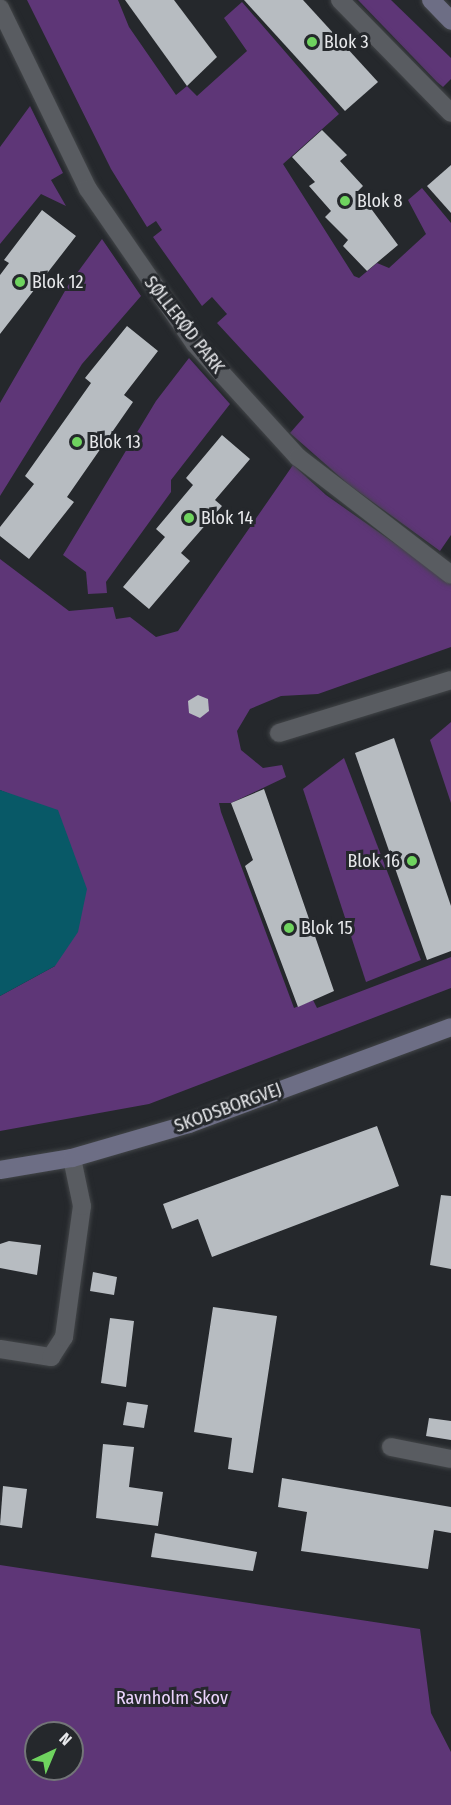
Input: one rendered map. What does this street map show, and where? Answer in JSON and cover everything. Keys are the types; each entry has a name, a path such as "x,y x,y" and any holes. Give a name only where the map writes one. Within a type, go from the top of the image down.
{"street":[{"path":"340,0 451,113"},
{"path":"431,0 451,21"},
{"name":"SØLLERØD PARK","path":"0,8 88,189 195,344 298,457 451,574"},
{"path":"279,733 451,680"},
{"name":"SKODSBORGVEJ","path":"0,1170 72,1158 189,1124 451,1027"},
{"path":"0,1349 51,1357 64,1337 82,1206 72,1158"},
{"path":"391,1447 451,1459"}],"green space":[{"path":"27,0 118,0 129,27 176,95 187,86 197,96 247,51 224,18 242,2 339,114 283,164 354,276 359,278 377,263 389,268 426,234 408,200 422,188 451,223 451,535 440,551 348,484 290,433 304,417 217,323 227,314 212,297 202,306 153,237 162,230 156,221 147,227 111,169"},
{"path":"358,0 391,0 451,58 451,79 443,87 437,82"},
{"path":"30,106 63,173 51,180 66,206 41,194 0,244 0,147"},
{"path":"102,239 141,296 82,364 0,496 0,403 69,284"},
{"path":"189,358 230,404 171,480 171,492 106,582 107,593 88,594 86,572 63,555 156,401"},
{"path":"293,465 326,495 451,583 451,647 318,694 281,696 250,709 237,731 241,750 263,768 282,765 286,777 231,803 219,803 221,812 294,1008 313,1000 317,1008 451,957 451,988 149,1104 0,1131 0,996 55,966 19,798 0,790 0,559 69,611 113,607 116,619 130,617 156,637 178,631"},
{"path":"451,722 451,803 430,740"},
{"path":"344,758 421,960 366,982 303,789"},
{"name":"Ravnholm Skov","path":"0,1565 420,1629 431,1713 451,1752 451,1805 0,1805"}],"water":[{"path":"0,790 58,810 87,889 78,932 55,966 0,996"}],"building":[{"path":"125,0 174,0 217,57 187,86"},
{"name":"Blok 3","path":"244,0 303,0 378,82 345,111"},
{"name":"Blok 8","path":"322,130 347,155 340,161 363,186 358,191 398,245 367,271 343,246 348,240 325,217 331,211 309,186 315,182 292,157"},
{"path":"451,165 451,213 427,186"},
{"name":"Blok 12","path":"42,210 76,236 0,334 0,275 9,263 4,260"},
{"name":"Blok 13","path":"127,326 158,351 124,395 133,402 67,497 74,502 29,559 0,536 0,527 34,484 25,476 91,383 85,378"},
{"name":"Blok 14","path":"222,435 250,459 215,500 222,506 181,553 190,561 149,609 123,587 165,537 156,529 193,485 186,478"},
{"path":"198,695 208,699 209,711 200,718 189,713 188,701"},
{"name":"Blok 16","path":"394,738 451,906 451,951 427,960 355,753"},
{"name":"Blok 15","path":"264,789 334,991 298,1007 245,866 253,860 231,803"},
{"path":"377,1126 399,1186 212,1257 198,1219 172,1229 163,1204"},
{"path":"441,1195 451,1196 451,1269 430,1265"},
{"path":"9,1241 41,1245 37,1275 0,1268 0,1244"},
{"path":"93,1272 117,1277 114,1295 90,1291"},
{"path":"213,1307 277,1316 253,1473 228,1469 232,1438 194,1432"},
{"path":"110,1318 134,1321 126,1387 101,1383"},
{"path":"127,1402 148,1405 144,1428 123,1425"},
{"path":"429,1418 451,1421 451,1440 426,1436"},
{"path":"103,1444 134,1447 129,1487 163,1492 158,1526 96,1518"},
{"path":"282,1478 451,1507 451,1533 434,1530 428,1569 301,1551 307,1512 278,1507"},
{"path":"3,1486 27,1489 22,1528 0,1525"},
{"path":"155,1533 257,1552 253,1571 151,1557"}],"place":[{"name":"Blok 3","path":"312,42"},
{"name":"Blok 8","path":"345,201"},
{"name":"Blok 12","path":"20,282"},
{"name":"Blok 13","path":"77,442"},
{"name":"Blok 14","path":"189,518"},
{"name":"Blok 16","path":"412,861"},
{"name":"Blok 15","path":"289,928"}]}
